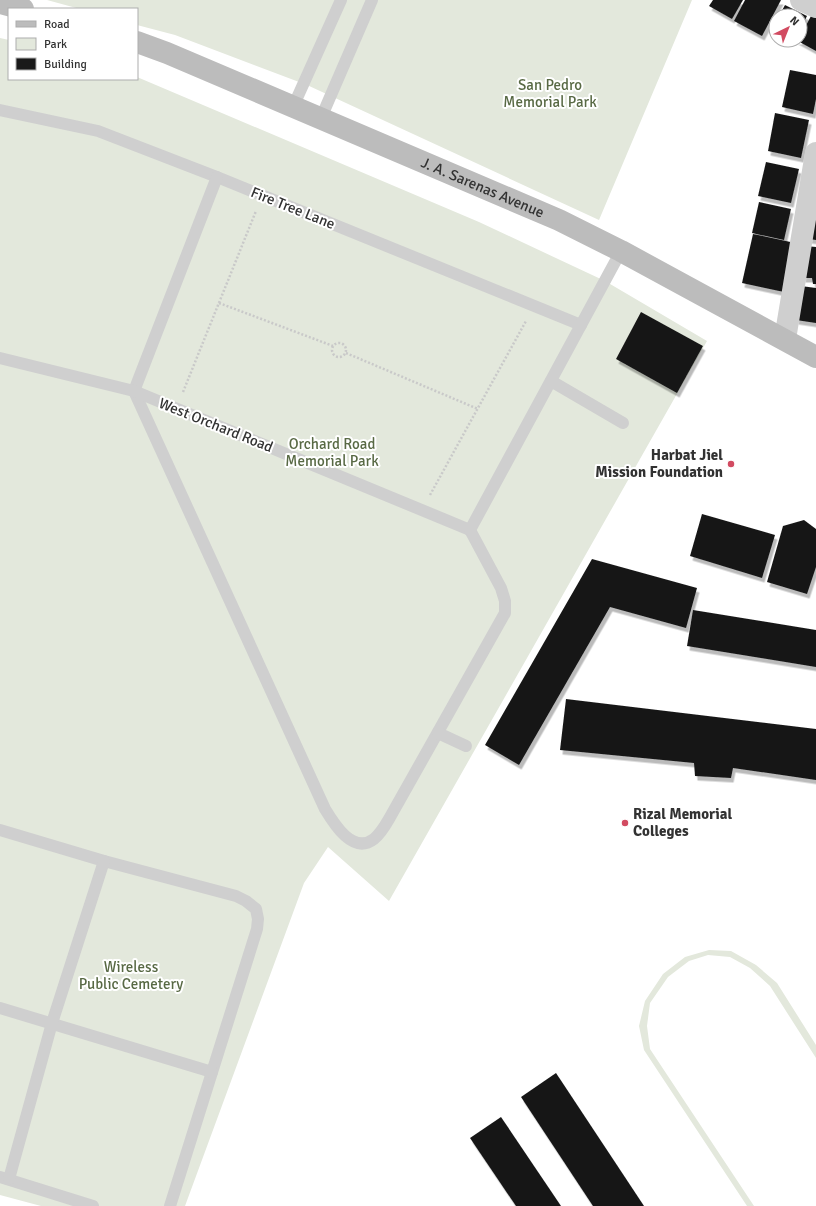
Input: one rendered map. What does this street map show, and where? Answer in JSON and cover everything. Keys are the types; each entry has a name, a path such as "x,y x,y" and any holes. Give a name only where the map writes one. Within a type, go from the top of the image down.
{"main road":[{"path":"0,3 19,8"},
{"name":"J. A. Sarenas Avenue","path":"138,42 167,53 559,220 621,251 816,357"}],"street":[{"path":"801,0 816,7"},
{"path":"785,339 816,153"}],"lane":[{"path":"293,107 341,0"},
{"path":"321,118 372,0"},
{"name":"Fire Tree Lane","path":"0,110 98,131 262,195 581,325"},
{"path":"217,177 134,391 325,809 343,836 356,842 365,843 373,840 389,819 504,614 506,601 501,588 470,530 621,251"},
{"name":"West Orchard Road","path":"0,358 134,391 470,530"},
{"path":"551,381 622,423"},
{"path":"438,733 466,746"},
{"path":"0,830 104,861 236,896 246,901 256,909 258,918 257,929 170,1206"},
{"path":"93,1206 4,1178 104,861"},
{"path":"0,1008 212,1072"}],"path":[{"path":"176,408 262,195"},
{"path":"219,303 333,346"},
{"path":"422,510 534,306"},
{"path":"333,346 336,343 344,343 346,353"},
{"path":"333,346 333,354 337,357 342,357 346,353"},
{"path":"346,353 478,409"}],"green space":[{"name":"San Pedro Memorial Park","path":"47,0 692,0 599,220 307,85 175,35 138,25 138,8 76,8"},
{"name":"Orchard Road Memorial Park","path":"0,38 8,40 8,80 138,80 138,77 479,222 605,281 707,341 389,901 328,847 304,883 185,1206 41,1206 0,1195"},
{"path":"709,950 731,951 756,965 777,983 816,1045 816,1058 770,986 750,968 730,957 708,955 689,961 668,977 650,1003 647,1026 650,1049 754,1206 747,1206 644,1050 639,1026 645,1001 663,974 685,957"}],"building":[{"path":"713,0 743,0 732,19 709,6"},
{"path":"745,0 781,0 777,8 768,8 768,25 762,36 734,21"},
{"path":"785,5 791,8 783,8"},
{"path":"811,16 816,18 816,51 808,47 808,22"},
{"path":"790,70 816,75 816,99 813,114 782,107"},
{"path":"775,113 809,120 801,158 768,151"},
{"path":"766,162 799,169 791,203 758,196"},
{"path":"759,202 791,209 784,240 752,233"},
{"path":"816,210 816,240 809,239"},
{"path":"753,234 795,243 784,292 742,283"},
{"path":"806,246 816,247 816,284 813,284 812,278 803,278"},
{"path":"801,286 816,288 816,323 796,320"},
{"path":"641,312 703,346 677,393 616,359"},
{"path":"702,514 775,535 762,578 690,556"},
{"path":"804,520 816,529 816,567 807,594 767,582 783,526"},
{"path":"592,559 697,588 686,628 610,607 519,765 485,745"},
{"path":"693,610 816,630 816,667 687,646"},
{"path":"566,699 816,729 816,780 733,768 731,778 695,776 694,763 560,750"},
{"path":"556,1073 644,1206 593,1206 521,1097"},
{"path":"501,1117 561,1206 516,1206 470,1138"}],"place":[{"name":"Harbat Jiel Mission Foundation","path":"731,464"},
{"name":"Rizal Memorial Colleges","path":"625,823"}],"park label":[{"name":"Wireless Public Cemetery","path":"131,976"}]}
